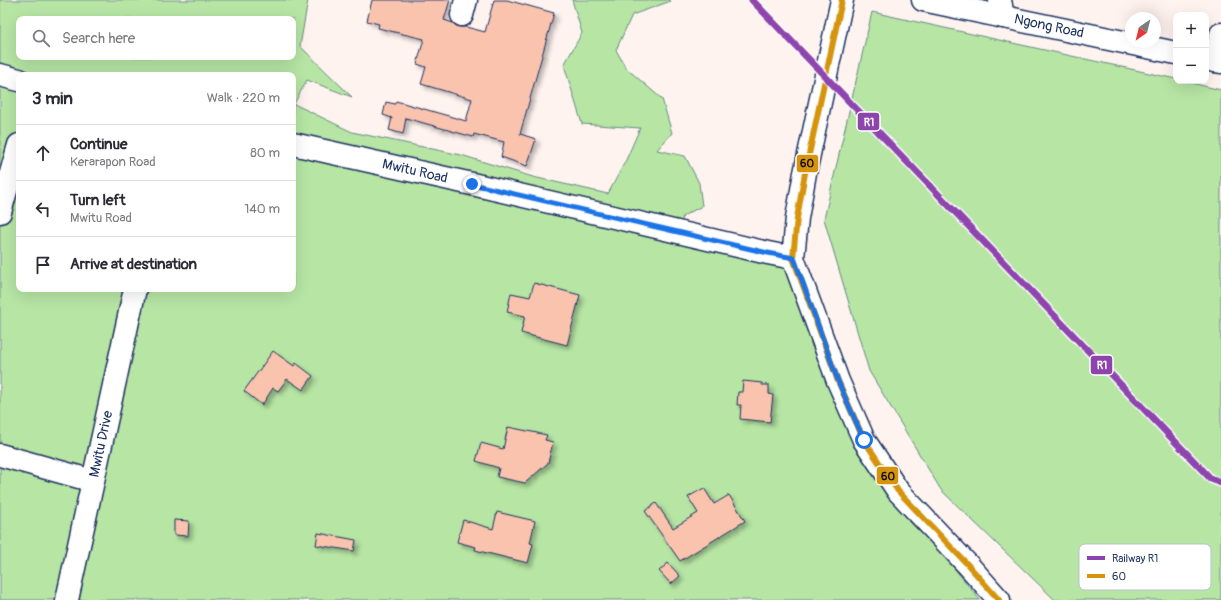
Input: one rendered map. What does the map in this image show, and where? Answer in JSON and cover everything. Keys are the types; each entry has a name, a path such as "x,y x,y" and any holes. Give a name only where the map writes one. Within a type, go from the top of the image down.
{"street":[{"path":"842,0 804,173 797,218 794,258 838,381 864,440 898,491 999,600"},
{"name":"Ngong Road","path":"922,0 1002,8 1173,52"},
{"path":"1214,61 1221,34"},
{"path":"0,75 16,79"},
{"name":"Mwitu Road","path":"296,145 369,160 794,258"},
{"path":"0,212 16,156"},
{"name":"Mwitu Drive","path":"67,600 134,292"},
{"path":"0,455 93,481"}],"green space":[{"path":"0,0 308,0 300,46 352,97 307,80 296,100 296,72 16,72 16,292 296,292 296,105 352,132 461,155 533,177 608,194 626,160 640,128 582,124 564,65 582,33 572,0 671,1 632,15 616,50 626,68 662,99 672,133 657,150 685,156 699,183 702,206 683,216 678,240 782,264 795,293 812,347 866,464 883,489 910,522 945,557 980,600 0,600"},
{"path":"872,12 1173,78 1173,84 1196,84 1221,90 1221,600 1055,600 941,490 869,371 824,219"}],"building":[{"path":"372,0 450,0 444,20 453,23 458,27 466,27 485,32 494,0 507,0 554,13 520,134 536,139 527,166 501,157 504,142 474,134 473,137 406,118 403,134 389,130 392,118 383,115 386,102 395,104 396,101 466,121 472,99 421,84 426,67 417,64 424,39 378,28 379,24 367,21"},
{"path":"534,283 580,295 567,345 521,333 525,316 507,312 511,293 530,297"},
{"path":"273,351 294,366 296,363 313,376 303,390 287,379 278,391 273,388 262,405 244,391"},
{"path":"743,381 769,385 769,394 773,395 770,422 740,419 741,405 737,405 738,392 742,392"},
{"path":"508,427 547,435 545,440 553,442 548,463 525,483 497,477 499,468 476,461 481,443 503,449"},
{"path":"704,488 714,504 729,495 745,521 680,561 645,511 656,503 673,528 698,513 688,497"},
{"path":"497,512 535,521 530,543 533,544 528,563 475,550 476,547 457,542 463,520 493,529"},
{"path":"174,520 189,521 188,536 174,535"},
{"path":"318,533 356,540 354,551 316,545"},
{"path":"668,563 680,576 671,584 659,571"}],"rail line":[{"name":"R1","path":"752,0 1211,479 1221,483"}],"transit line":[{"name":"60","path":"842,0 805,173 797,218 793,258 838,381 864,440 898,491 999,600"}],"route":[{"path":"472,184 794,258 838,381 864,440"}]}
